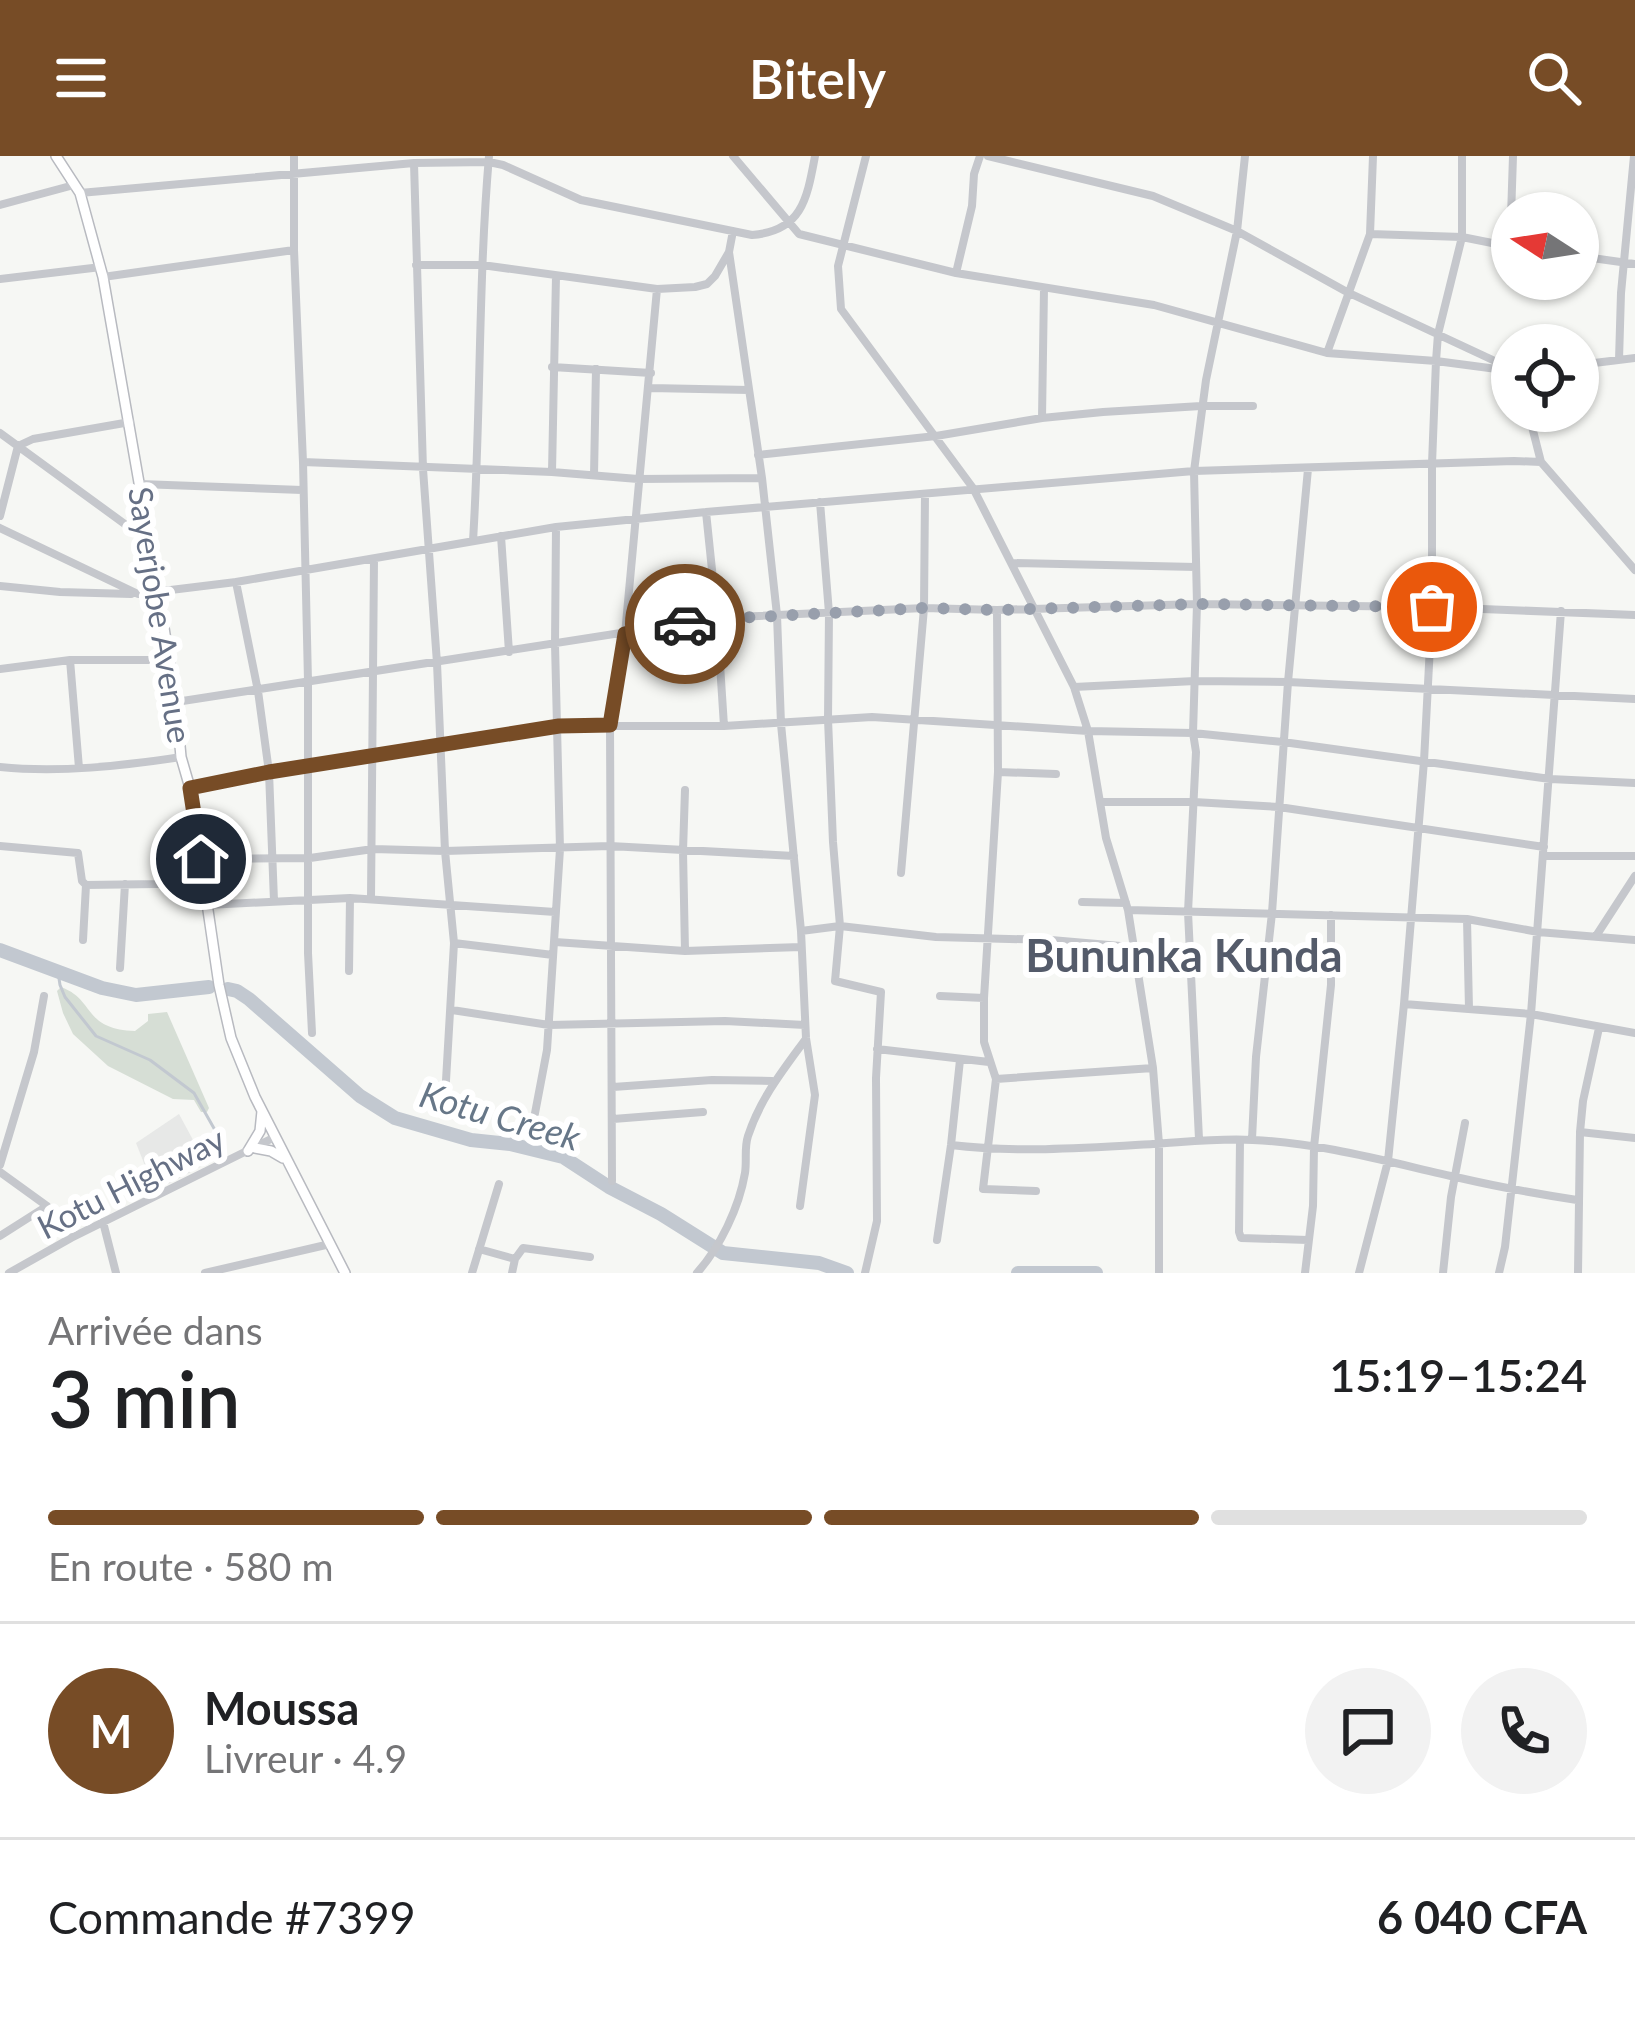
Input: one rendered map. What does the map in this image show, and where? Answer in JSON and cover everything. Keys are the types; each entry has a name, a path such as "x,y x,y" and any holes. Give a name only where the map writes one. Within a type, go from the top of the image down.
{"main road":[{"name":"Sayerjobe Avenue","path":"56,156 77,189 102,272 231,1038 262,1111 344,1273"},
{"path":"262,1111 252,1149 277,1153 287,1160"}],"street":[{"path":"294,156 312,1033"},
{"path":"733,156 799,234 956,273 1154,305 1327,352 1491,368"},
{"path":"0,205 77,189 489,159 581,200 752,235 769,233 799,215 815,156"},
{"path":"866,156 838,266 841,309 973,488 1074,687 1088,730 1106,838 1127,906 1153,1068 1159,1144 1159,1273"},
{"path":"956,273 972,206 974,174 984,156 1154,196 1237,231 1348,292 1491,360"},
{"path":"1199,1139 1188,912 1196,752 1193,471 1216,323 1237,231 1245,156"},
{"path":"1327,352 1370,234 1373,156"},
{"path":"1359,1273 1388,1161 1404,1004 1432,607 1436,362 1438,334 1462,237 1462,156"},
{"path":"1512,192 1513,156"},
{"path":"1619,360 1634,156"},
{"path":"473,541 489,159"},
{"path":"414,163 423,469 454,943 444,1115"},
{"path":"416,265 482,265 658,289 707,284 729,252 734,231"},
{"path":"1370,234 1462,237 1491,243"},
{"path":"0,279 293,250"},
{"path":"729,252 777,615 781,724 806,1038 815,1094 800,1206"},
{"path":"1599,259 1635,264"},
{"path":"551,472 556,276"},
{"path":"1042,418 1044,287"},
{"path":"612,1181 610,725 625,634 658,289"},
{"path":"1599,362 1635,358"},
{"path":"552,367 651,373"},
{"path":"594,475 596,369"},
{"path":"650,388 748,389"},
{"path":"758,455 936,436 1042,418 1253,406"},
{"path":"18,446 130,422"},
{"path":"1533,432 1541,463 1635,570"},
{"path":"0,434 150,542"},
{"path":"0,516 18,446"},
{"path":"303,461 638,478 762,478"},
{"path":"0,586 138,594 304,571 556,526 973,488 1193,471 1541,463"},
{"path":"1252,1139 1308,469"},
{"path":"140,484 302,490"},
{"path":"901,873 924,608 925,495"},
{"path":"820,502 829,613 833,842 840,926 835,981 881,992 877,1221 865,1271"},
{"path":"706,512 724,726"},
{"path":"532,1129 548,1025 560,849 556,526"},
{"path":"0,528 138,594"},
{"path":"501,536 508,652"},
{"path":"371,899 374,559"},
{"path":"1012,563 1196,567"},
{"path":"236,582 269,772 274,901"},
{"path":"176,701 718,619 777,615 1197,604 1635,615"},
{"path":"997,610 998,772 984,998 984,1042 996,1079 983,1189 1036,1191"},
{"path":"1499,1273 1531,1014 1562,611"},
{"path":"0,669 70,660 169,660"},
{"path":"70,660 79,768"},
{"path":"1074,687 1288,682 1635,699"},
{"path":"190,788 559,726 724,726 829,719 1193,734 1550,779 1635,783"},
{"path":"0,767 79,768 182,757"},
{"path":"998,772 1056,774"},
{"path":"685,790 685,951"},
{"path":"1101,802 1279,807 1544,852 1635,856"},
{"path":"0,846 78,854 86,885 83,940"},
{"path":"201,859 310,858 373,849 610,846 794,856"},
{"path":"86,885 157,884 204,876"},
{"path":"1595,937 1635,876"},
{"path":"120,968 124,884"},
{"path":"207,905 350,898 555,912"},
{"path":"349,971 350,898"},
{"path":"1082,902 1188,912 1467,919 1538,932 1635,940"},
{"path":"1305,1273 1331,985 1331,915"},
{"path":"1467,919 1469,1010"},
{"path":"801,931 840,926 936,937 1132,946"},
{"path":"555,942 685,951 801,947"},
{"path":"454,943 554,955"},
{"path":"44,996 34,1052 0,1168 47,1206 71,1238"},
{"path":"940,996 984,998"},
{"path":"1404,1004 1531,1014 1635,1033"},
{"path":"452,1010 548,1025 806,1024"},
{"path":"1578,1273 1580,1132 1599,1028"},
{"path":"697,1273 716,1249 744,1177 749,1132 774,1081 806,1038"},
{"path":"877,1049 989,1063"},
{"path":"937,1240 959,1060"},
{"path":"996,1079 1153,1068"},
{"path":"613,1087 774,1081"},
{"path":"613,1119 703,1112"},
{"path":"1443,1273 1465,1123"},
{"path":"1580,1132 1635,1138"},
{"name":"Kotu Highway","path":"9,1273 275,1137"},
{"path":"951,1145 986,1149 1252,1139 1577,1200"},
{"path":"1240,1140 1241,1238 1308,1240"},
{"path":"472,1273 499,1184"},
{"path":"0,1236 47,1206"},
{"path":"103,1222 116,1273"},
{"path":"205,1273 330,1244"},
{"path":"512,1273 523,1248 590,1257"},
{"path":"479,1250 515,1259"}],"shaded area":[{"path":"61,987 80,999 98,1020 118,1029 135,1031 148,1021 148,1014 167,1012 207,1112 201,1112 194,1100 173,1099 108,1066 73,1034 57,991"},
{"path":"179,1114 206,1164 155,1191 136,1143"}],"waterway":[{"name":"Kotu Creek","path":"0,950 102,988 136,995 209,987"},
{"path":"58,972 65,997 96,1036 150,1060 194,1093 224,1146"},
{"name":"Kotu Creek","path":"228,989 249,999 360,1096 395,1118 471,1140 563,1157 723,1253 819,1263 847,1273"},
{"name":"Kotu Creek","path":"1018,1273 1096,1273"}],"way so far":[{"path":"685,624 924,608 1432,607"}],"district":[{"name":"Bununka Kunda","path":"1184,956"}],"route":[{"path":"201,859 190,788 559,726 610,725 625,634 685,624"}]}
